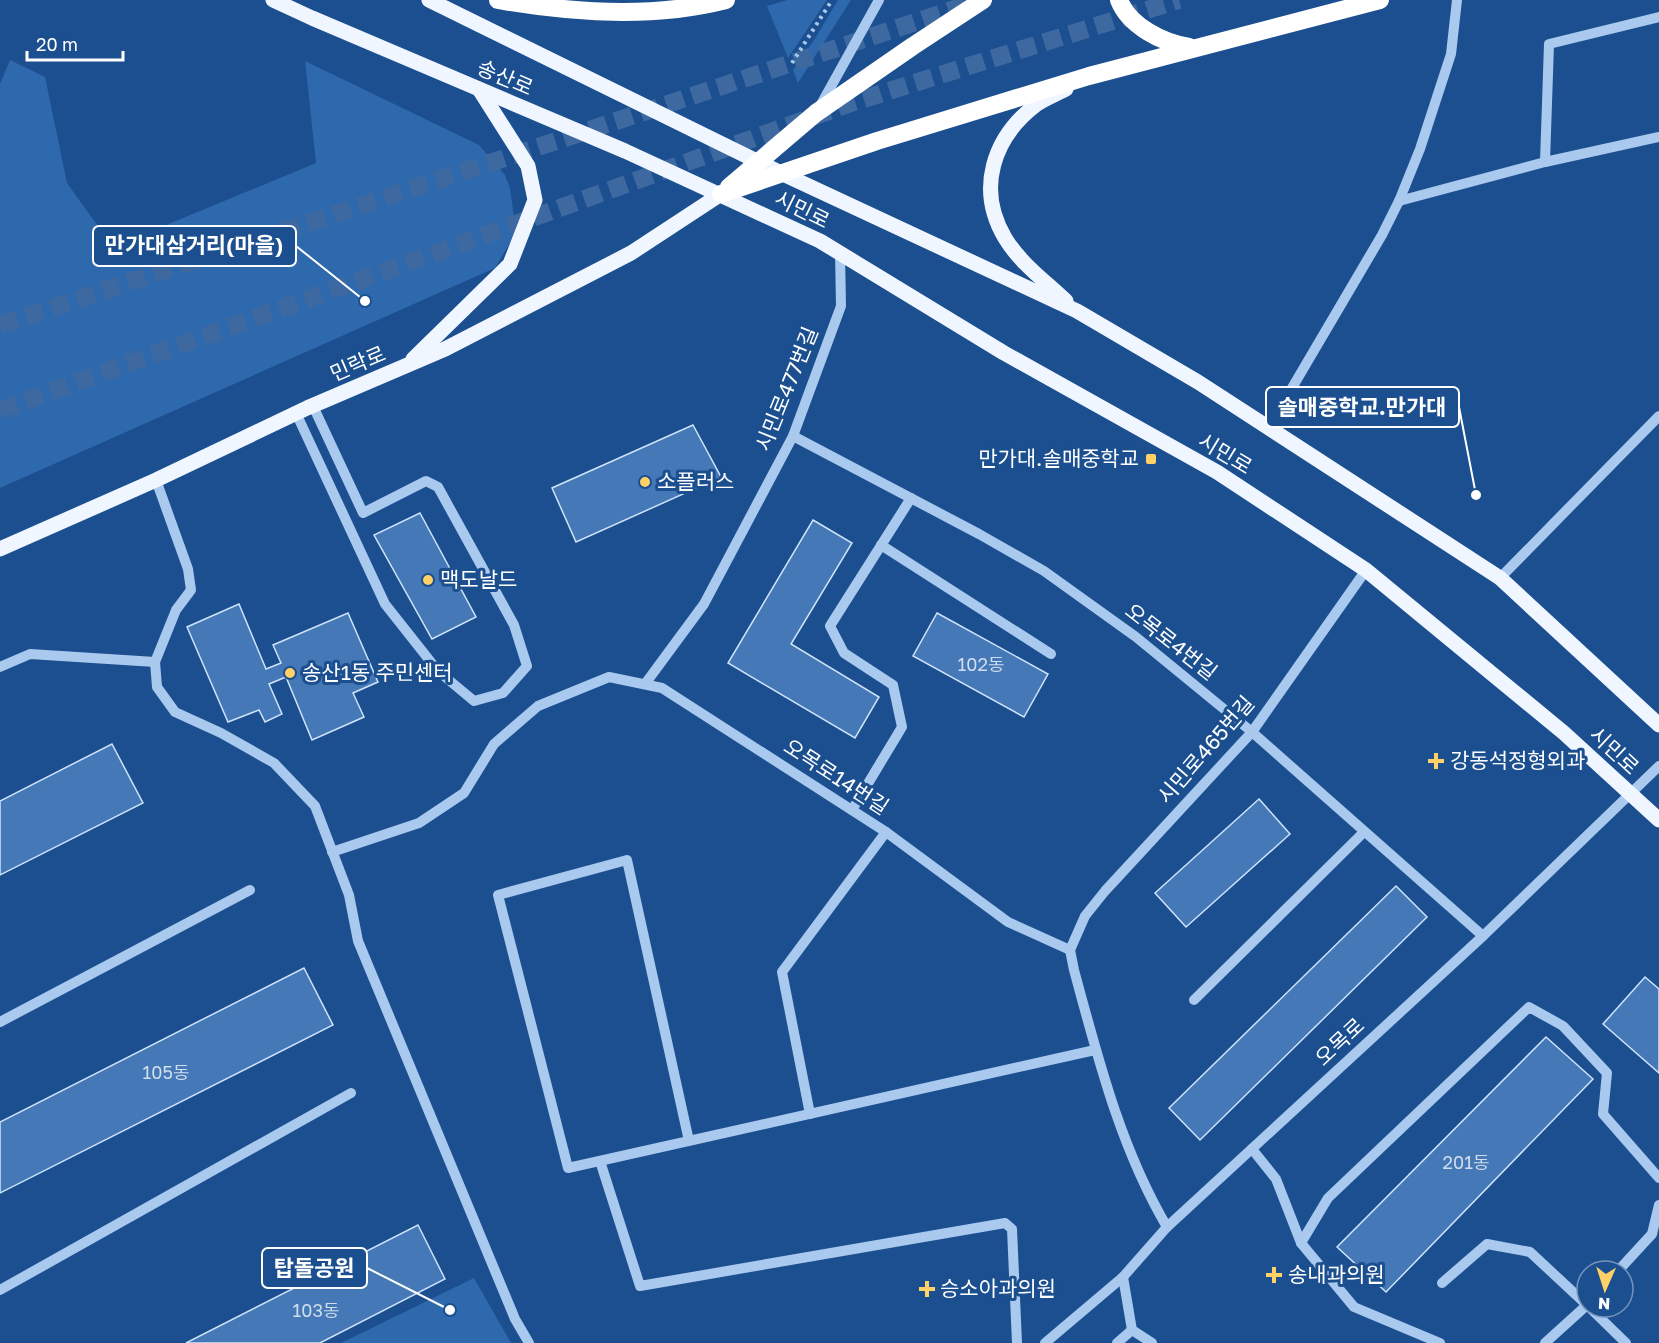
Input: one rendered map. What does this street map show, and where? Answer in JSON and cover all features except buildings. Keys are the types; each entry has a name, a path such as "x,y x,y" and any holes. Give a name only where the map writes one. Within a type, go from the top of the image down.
{"highway":[{"path":"498,0 570,10 658,11 726,0"},
{"path":"721,194 816,113 983,0"},
{"path":"1119,0 1145,31 1176,45 1193,48"},
{"path":"721,194 877,141 1089,76 1380,0"}],"main road":[{"name":"송산로","path":"273,0 721,194"},
{"name":"송산로","path":"429,0 783,174"},
{"path":"1077,311 1017,255 1005,238 995,217 990,183 999,149 1012,127 1038,104 1089,76"},
{"path":"405,366 510,264 535,200 528,166 479,89"},
{"name":"시민로","path":"783,174 1077,311 1198,381 1500,578 1659,724"},
{"name":"시민로","path":"721,194 840,252 1004,353 1217,472 1366,570 1564,732 1659,820"},
{"name":"민락로","path":"0,549 156,480 296,413 445,349 631,253 721,194"}],"street":[{"path":"816,113 879,0"},
{"path":"1269,427 1382,235 1399,201 1420,148 1451,54 1457,0"},
{"path":"1545,162 1549,44 1659,17"},
{"path":"1399,201 1545,162 1659,137"},
{"name":"시민로477번길","path":"645,684 704,604 793,436 841,306 840,252"},
{"path":"296,413 385,604 438,671 474,700 503,693 527,666 514,625 438,487 426,481 363,513 313,406"},
{"path":"1500,578 1659,416"},
{"name":"오목로4번길","path":"793,436 1044,571 1136,637 1251,732 1483,936"},
{"path":"156,480 188,569 191,590 176,610 154,662 157,687 175,712 220,733 274,763 315,806 349,895 358,941 515,1319 529,1343"},
{"path":"852,810 902,727 893,684 844,653 830,626 911,498"},
{"path":"881,545 1051,654"},
{"name":"시민로465번길","path":"1070,950 1084,916 1251,732 1366,570"},
{"path":"0,667 30,654 154,662"},
{"name":"오목로14번길","path":"332,852 419,823 464,793 494,744 538,706 609,677 662,688 886,832 1008,922 1070,950"},
{"name":"오목로","path":"1045,1343 1123,1277 1167,1227 1483,936 1659,766"},
{"path":"810,1114 782,972 886,832"},
{"path":"1194,1000 1364,832"},
{"path":"689,1141 627,860 498,895 568,1168 600,1161 810,1114 1095,1050"},
{"path":"0,1022 250,890"},
{"path":"1070,950 1113,1111 1147,1193 1167,1227"},
{"path":"1301,1243 1328,1198 1529,1007 1563,1026 1607,1073 1603,1113 1659,1178"},
{"path":"0,1290 351,1093"},
{"path":"1252,1149 1276,1179 1301,1243 1354,1307 1440,1343"},
{"path":"600,1161 640,1286 1005,1223 1012,1229 1017,1343"},
{"path":"1631,1259 1655,1237 1659,1205"},
{"path":"1442,1283 1487,1244 1530,1251 1587,1305 1545,1343"},
{"path":"1123,1277 1132,1330 1152,1343"},
{"path":"1601,1319 1626,1343"},
{"path":"1117,1343 1132,1330"}],"path":[{"path":"792,63 832,0"}],"shaded area":[{"path":"787,0 827,0 788,58 767,6"},
{"path":"838,0 851,0 798,83 793,70"},
{"path":"10,60 45,77 67,183 113,247 316,163 305,61 479,145 505,175 510,188 516,233 495,268 0,488 0,84"},
{"path":"474,1278 511,1343 341,1343"}],"tunnel":[{"path":"0,410 851,103 1179,0"},
{"path":"0,325 973,3"}],"place":[{"name":"만가대삼거리(마을)","path":"365,301"},
{"name":"만가대.솔매중학교","path":"1151,459"},
{"name":"소플러스","path":"645,482"},
{"name":"솔매중학교.만가대","path":"1476,495"},
{"name":"맥도날드","path":"428,580"},
{"name":"송산1동 주민센터","path":"290,673"},
{"name":"강동석정형외과","path":"1436,761"},
{"name":"송내과의원","path":"1274,1275"},
{"name":"승소아과의원","path":"927,1289"},
{"name":"탑돌공원","path":"450,1310"}]}
